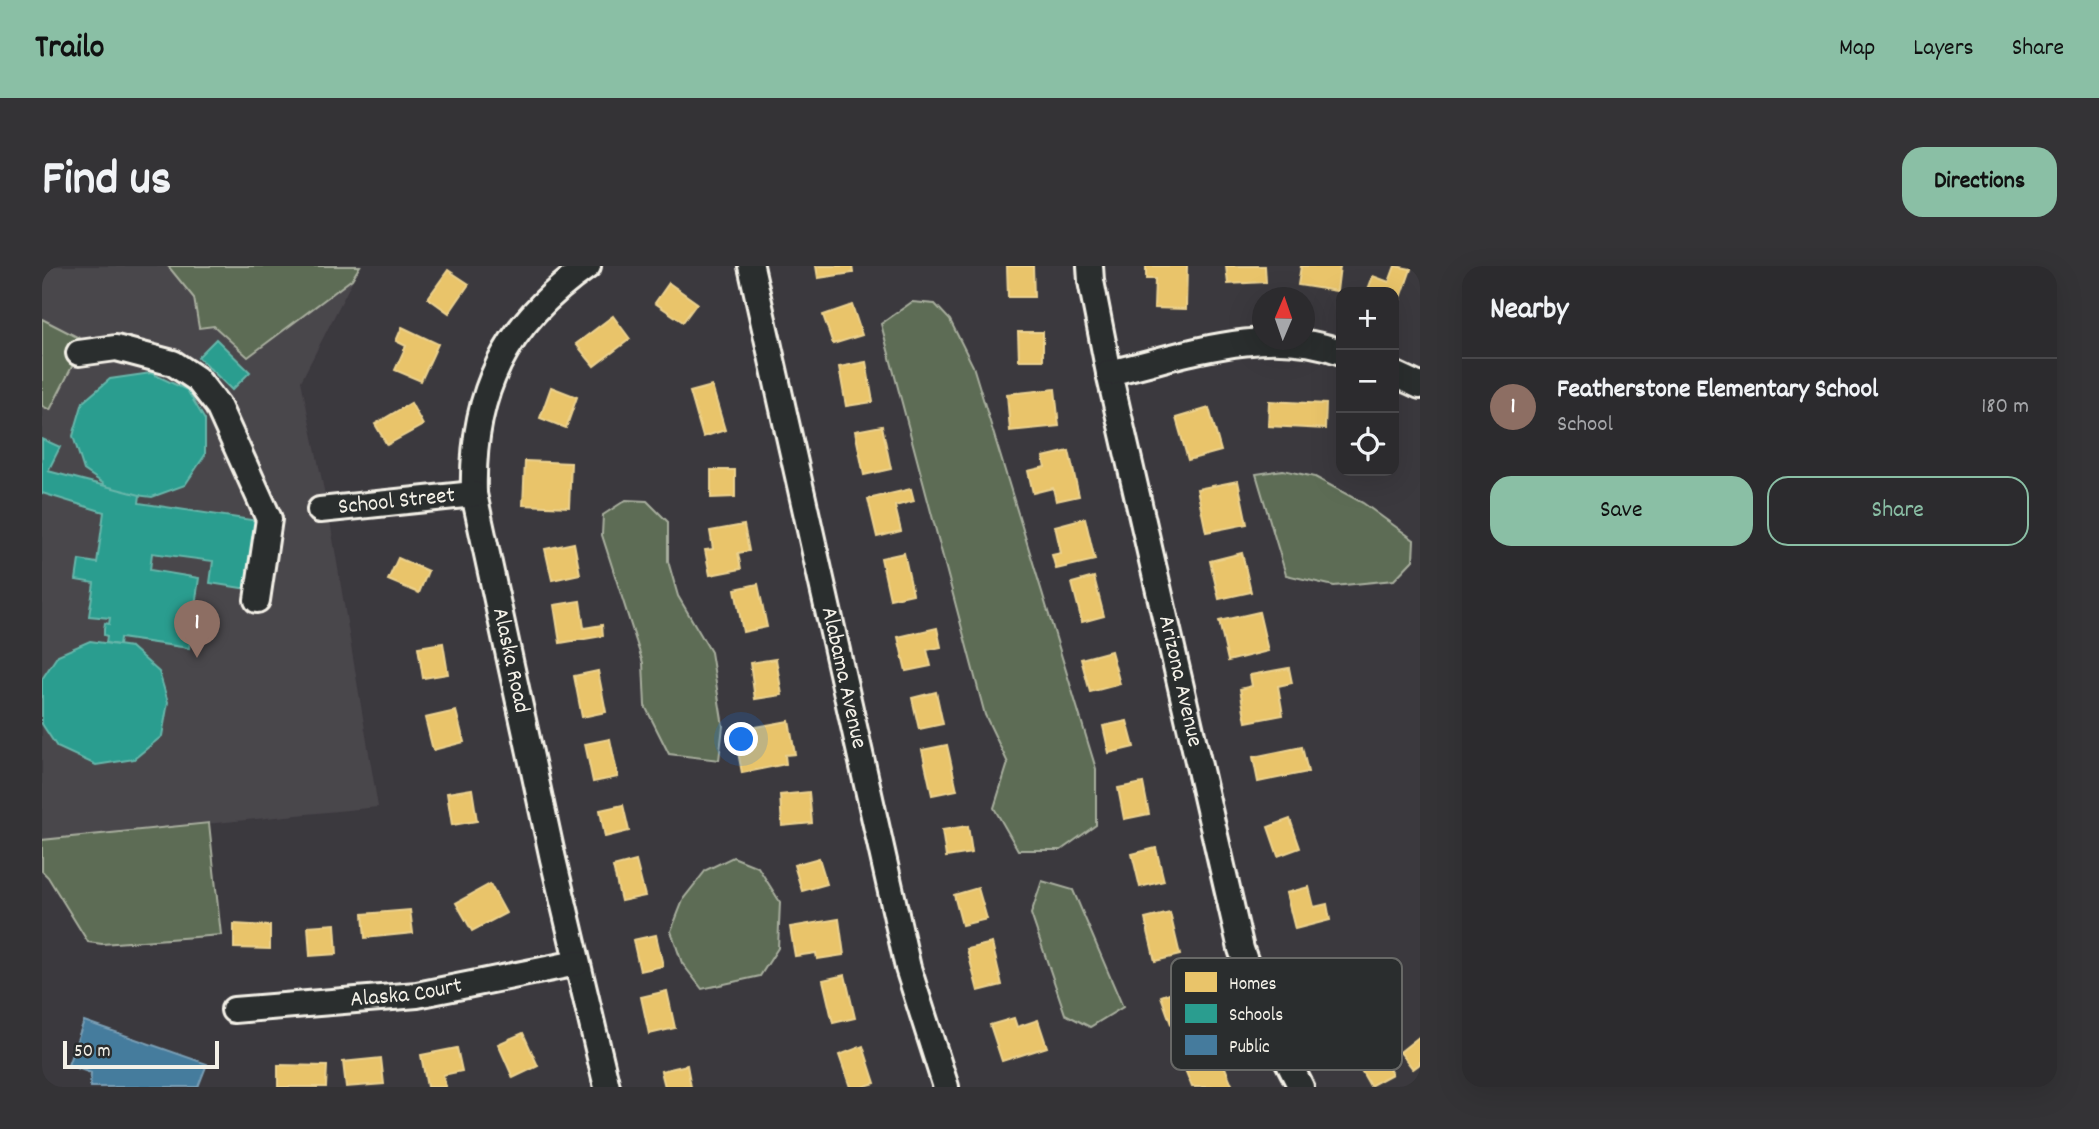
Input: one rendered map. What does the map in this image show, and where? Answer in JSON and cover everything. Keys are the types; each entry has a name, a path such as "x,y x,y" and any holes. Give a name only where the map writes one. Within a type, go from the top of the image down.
{"street":[{"name":"Alaska Road","path":"588,266 540,304 518,331 500,361 486,393 477,427 473,462 474,494 525,737 607,1087"},
{"name":"Alabama Avenue","path":"751,266 908,968 946,1087"},
{"name":"Arizona Avenue","path":"1090,266 1109,373 1244,958"},
{"path":"1109,373 1256,340 1303,342 1336,351"},
{"path":"79,353 116,348 173,363 197,379 218,407 269,519 257,600"},
{"path":"1399,376 1420,386"},
{"name":"School Street","path":"320,510 474,494"},
{"name":"Alaska Court","path":"234,1010 417,995 577,963"},
{"name":"Arizona Avenue","path":"1292,1070 1301,1087"}],"shaded area":[{"path":"42,266 360,266 301,381 328,509 378,807 42,840"}],"green space":[{"path":"168,266 360,266 352,279 248,357 214,326 199,328 194,298"},
{"path":"912,302 935,304 950,320 973,366 1096,769 1096,825 1061,850 1018,850 994,808 1008,763 985,715 881,324"},
{"path":"42,319 85,341 50,410 42,406"},
{"path":"1283,470 1315,477 1363,503 1414,540 1413,560 1394,580 1334,586 1286,575 1256,474"},
{"path":"626,500 647,501 668,522 668,561 678,596 711,652 723,726 719,760 669,754 645,706 643,663 602,535 603,515"},
{"path":"209,823 221,935 102,944 88,942 42,871 42,840"},
{"path":"733,857 758,867 780,902 778,948 760,976 702,989 682,963 671,931 684,898 706,870"},
{"path":"1042,881 1073,890 1123,1007 1090,1027 1065,1014 1031,914"}],"building: Homes":[{"path":"816,266 852,266 853,273 818,278"},
{"path":"1007,266 1033,266 1034,297 1008,297"},
{"path":"1146,266 1187,266 1186,309 1154,308 1155,279 1146,279"},
{"path":"1226,266 1265,266 1266,282 1228,284"},
{"path":"1301,266 1340,266 1336,291 1298,285"},
{"path":"1395,266 1411,269 1399,303 1399,287 1369,287 1373,276 1389,282"},
{"path":"448,270 469,284 449,313 428,298"},
{"path":"669,283 697,303 683,322 655,303"},
{"path":"852,305 862,335 833,344 823,315"},
{"path":"613,316 630,339 594,366 576,344"},
{"path":"402,327 438,344 421,381 395,370 406,346 396,341"},
{"path":"1018,332 1043,332 1043,360 1019,360"},
{"path":"866,362 873,402 846,406 839,367"},
{"path":"712,386 725,430 703,437 690,392"},
{"path":"551,387 577,397 566,428 540,418"},
{"path":"1055,389 1059,426 1010,431 1007,394"},
{"path":"1269,401 1326,404 1325,429 1268,426"},
{"path":"411,403 423,425 387,445 375,424"},
{"path":"1209,408 1221,451 1188,460 1176,418"},
{"path":"882,426 891,469 864,475 855,431"},
{"path":"1069,451 1079,496 1056,501 1053,488 1033,493 1028,471 1045,467 1043,457"},
{"path":"525,461 571,463 569,507 523,505"},
{"path":"711,470 735,470 735,497 711,498"},
{"path":"1238,481 1247,524 1206,532 1197,489"},
{"path":"911,489 914,501 895,506 901,531 877,537 868,499"},
{"path":"1085,518 1095,560 1056,569 1052,555 1061,553 1055,526"},
{"path":"744,525 749,551 738,553 741,569 710,575 705,550 713,549 710,531"},
{"path":"574,543 580,574 552,580 545,549"},
{"path":"904,553 913,594 890,599 881,558"},
{"path":"1242,553 1251,592 1219,599 1210,561"},
{"path":"398,558 428,571 419,593 388,580"},
{"path":"1094,577 1104,616 1082,622 1072,583"},
{"path":"758,584 767,627 743,632 735,589"},
{"path":"580,601 584,628 602,625 603,636 560,643 554,605"},
{"path":"1259,612 1268,651 1228,661 1219,621"},
{"path":"937,628 941,647 927,650 931,666 906,671 898,637"},
{"path":"443,643 448,674 423,678 418,647"},
{"path":"1111,651 1120,684 1090,692 1081,659"},
{"path":"776,659 782,695 755,699 750,663"},
{"path":"1289,668 1292,683 1278,686 1283,715 1246,722 1240,689 1252,686 1250,675"},
{"path":"598,671 606,712 582,717 574,676"},
{"path":"936,692 943,724 919,729 912,698"},
{"path":"456,711 464,742 433,750 425,718"},
{"path":"789,721 795,754 785,755 786,764 742,773 734,731"},
{"path":"1127,721 1134,747 1109,753 1103,726"},
{"path":"610,739 618,777 593,782 585,744"},
{"path":"947,745 957,790 932,795 922,750"},
{"path":"1302,747 1308,772 1258,782 1253,757"},
{"path":"1143,783 1149,814 1124,819 1118,788"},
{"path":"472,789 477,821 452,825 447,793"},
{"path":"809,792 812,823 782,826 780,795"},
{"path":"623,805 629,831 605,837 600,810"},
{"path":"1290,819 1300,848 1278,856 1268,827"},
{"path":"968,826 972,853 946,857 942,830"},
{"path":"1156,848 1164,881 1140,887 1132,854"},
{"path":"819,858 827,884 802,891 794,865"},
{"path":"636,861 645,896 621,901 613,867"},
{"path":"490,884 506,913 472,931 456,903"},
{"path":"1309,887 1314,907 1327,904 1330,920 1295,929 1286,893"},
{"path":"978,888 987,919 962,925 954,895"},
{"path":"410,910 413,933 365,938 363,914"},
{"path":"1170,913 1180,955 1155,961 1145,919"},
{"path":"839,919 844,955 817,959 816,953 795,956 790,927"},
{"path":"234,924 270,926 270,949 234,948"},
{"path":"335,924 337,954 310,956 308,926"},
{"path":"656,935 663,966 640,971 633,940"},
{"path":"992,943 1002,985 978,991 967,949"},
{"path":"845,975 855,1018 833,1023 823,980"},
{"path":"667,991 675,1028 649,1034 641,997"},
{"path":"1171,992 1171,1024 1161,996"},
{"path":"1014,1018 1017,1027 1038,1020 1047,1047 1002,1061 990,1025"},
{"path":"523,1033 538,1066 513,1078 498,1044"},
{"path":"1420,1036 1420,1064 1413,1069 1402,1055 1402,1050"},
{"path":"863,1046 875,1083 850,1087 839,1055"},
{"path":"457,1048 462,1071 443,1075 446,1087 427,1087 421,1055"},
{"path":"381,1058 384,1084 346,1087 343,1062"},
{"path":"278,1065 327,1066 326,1087 278,1087"},
{"path":"687,1065 691,1087 665,1087 661,1071"},
{"path":"1185,1070 1226,1070 1233,1087 1192,1087"},
{"path":"1361,1070 1390,1070 1392,1074 1370,1086"}],"building: Schools":[{"path":"216,339 250,372 232,390 198,357"},
{"path":"151,373 187,390 205,420 205,455 185,485 152,497 128,494 103,486 104,484 84,470 73,436 83,402 110,379"},
{"path":"42,439 60,447 48,471 140,495 139,503 258,521 248,589 210,583 213,561 152,553 150,570 199,578 189,648 120,638 119,645 106,643 104,629 110,618 89,616 94,583 76,580 79,560 97,563 104,512 42,493"},
{"path":"90,641 131,647 159,672 168,702 162,736 134,759 96,765 57,747 42,724 42,679 58,655"}],"building: Public":[{"path":"84,1021 207,1064 198,1087 90,1087 91,1073 68,1065"}],"place":[{"name":"Featherstone Elementary School","path":"197,658"}]}
